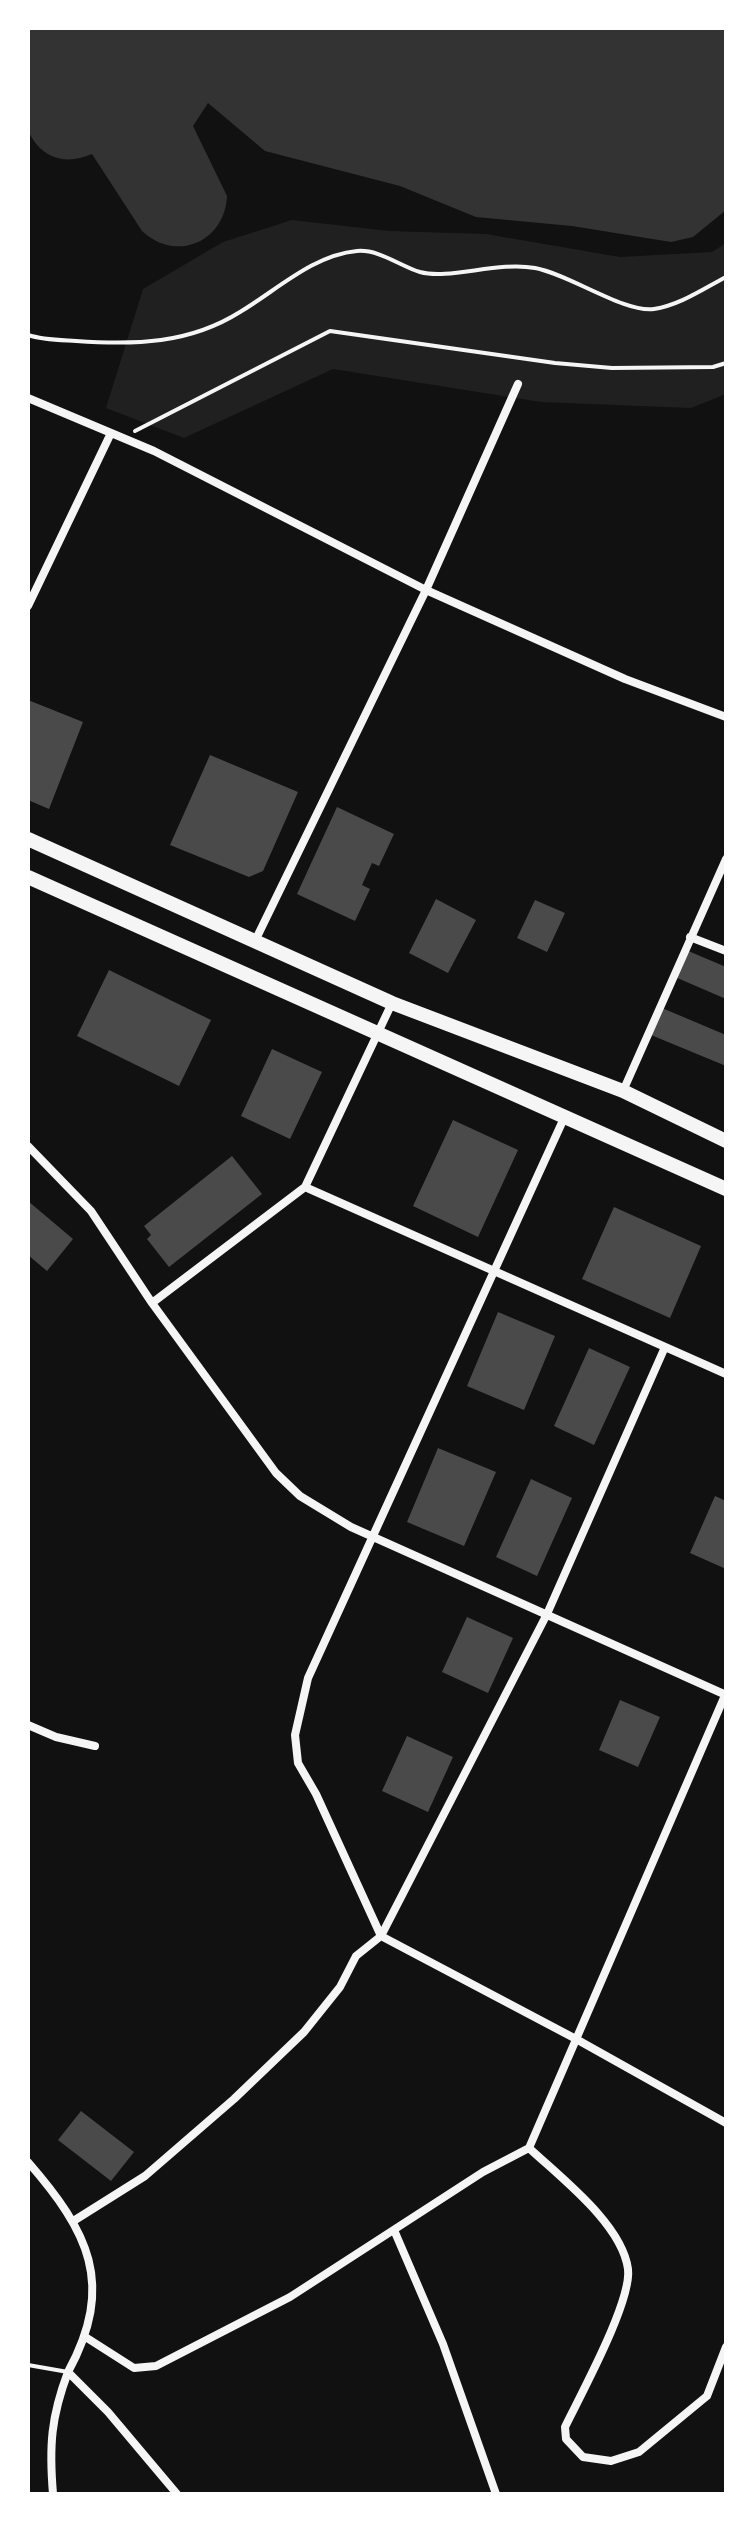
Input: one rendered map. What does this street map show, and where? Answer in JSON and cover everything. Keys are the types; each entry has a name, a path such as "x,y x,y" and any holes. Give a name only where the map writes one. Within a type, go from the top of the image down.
{"main road":[{"path":"28,839 392,1003 623,1091 726,1141"},
{"path":"28,877 726,1189"}],"street":[{"path":"255,941 426,590 518,384"},
{"path":"28,398 123,438 426,590 625,679 726,717"},
{"path":"28,606 111,433"},
{"path":"623,1091 726,859"},
{"path":"690,937 726,951"},
{"path":"152,1303 305,1187 392,1003"},
{"path":"565,1116 308,1678 295,1735 298,1763 316,1794 381,1936 726,2123"},
{"path":"28,1146 91,1211 152,1303 276,1473 300,1496 351,1527 726,1695 529,2148 290,2297 156,2366 134,2368 87,2338"},
{"path":"305,1187 726,1374"},
{"path":"75,2220 145,2176 234,2099 304,2032 340,1987 356,1956 381,1936 547,1614 665,1347"},
{"path":"28,1725 56,1737 95,1746"},
{"path":"529,2148 592,2206 621,2249 628,2270 623,2299 565,2427 566,2439 572,2448 596,2461 624,2459 639,2452 707,2396 726,2347"},
{"path":"28,2162 75,2220 87,2249 91,2278 87,2338 68,2372 54,2408 49,2449 53,2494"},
{"path":"394,2230 443,2344 496,2494"},
{"path":"68,2372 108,2412 177,2494"}],"lane":[{"path":"28,335 112,343 166,341 198,333 237,314 332,255 361,250 422,273 495,265 535,268 581,282 622,304 651,310 677,302 726,277"},
{"path":"28,2365 68,2372"}],"path":[{"path":"123,438 330,331 612,368 713,367 726,363"}],"shaded area":[{"path":"28,28 726,28 726,210 693,237 671,242 572,226 476,217 400,186 265,151 208,103 193,126 227,196 224,212 208,236 196,243 169,246 155,241 142,231 92,154 72,159 54,157 33,140 28,130"},
{"path":"292,220 389,231 486,234 620,257 712,252 726,243 726,394 691,408 541,402 333,369 184,438 106,408 143,289 223,242"}],"building":[{"path":"28,700 83,722 49,809 28,800"},
{"path":"210,755 298,792 263,871 249,877 170,845"},
{"path":"337,807 394,834 379,866 372,863 362,885 370,889 355,921 297,894"},
{"path":"436,899 476,920 448,973 409,953"},
{"path":"535,900 565,913 547,952 517,938"},
{"path":"686,950 726,967 726,999 675,977"},
{"path":"109,970 211,1020 179,1086 77,1036"},
{"path":"662,1008 726,1035 726,1066 651,1035"},
{"path":"272,1049 322,1072 290,1139 241,1116"},
{"path":"453,1120 518,1150 478,1237 413,1206"},
{"path":"232,1156 262,1194 169,1267 147,1239 151,1235 144,1226"},
{"path":"28,1201 73,1239 47,1271 28,1255"},
{"path":"614,1207 701,1246 670,1318 582,1279"},
{"path":"498,1312 555,1336 524,1410 467,1386"},
{"path":"589,1348 630,1367 594,1445 554,1426"},
{"path":"438,1448 496,1472 464,1546 407,1522"},
{"path":"531,1479 572,1498 537,1576 496,1557"},
{"path":"715,1496 726,1501 726,1569 690,1553"},
{"path":"467,1617 513,1638 488,1693 442,1672"},
{"path":"620,1700 660,1717 638,1767 599,1750"},
{"path":"407,1736 453,1757 428,1812 382,1791"},
{"path":"81,2111 134,2152 111,2181 58,2140"}]}
